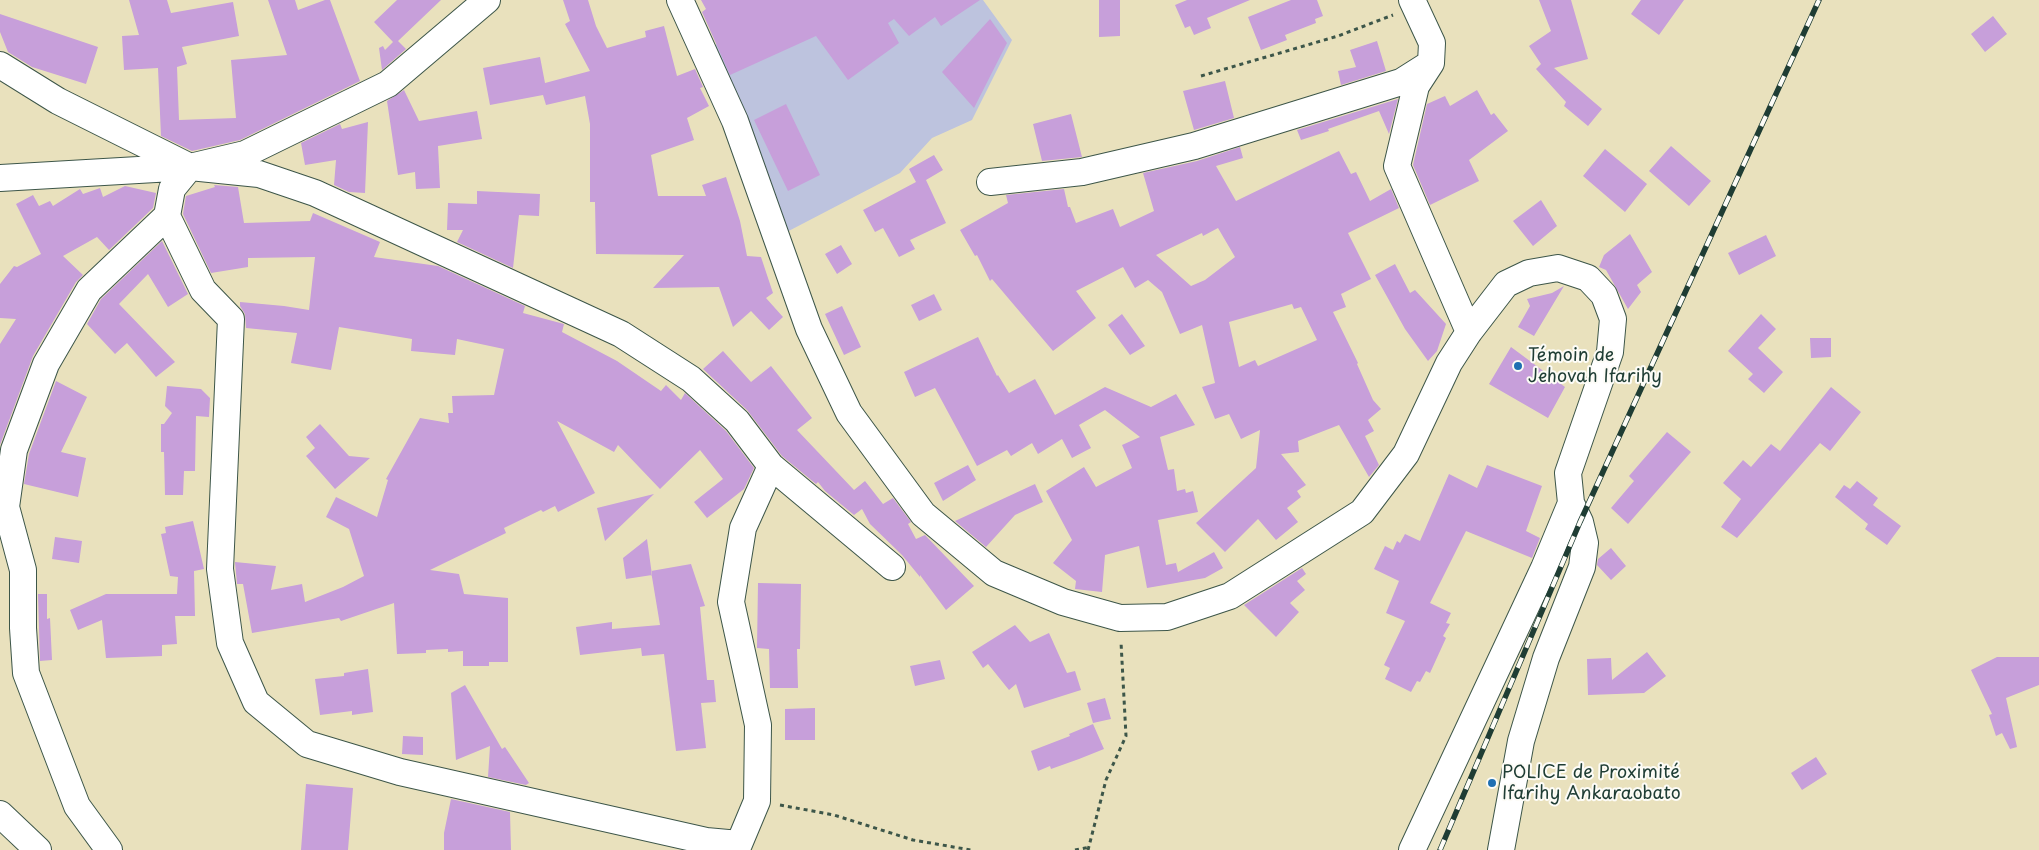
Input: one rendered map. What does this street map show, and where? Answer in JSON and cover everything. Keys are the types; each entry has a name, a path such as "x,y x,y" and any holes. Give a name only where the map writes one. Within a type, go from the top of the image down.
{"street":[{"path":"680,0 735,121 809,329 849,414 923,514 994,573 1063,602 1120,618 1167,617 1230,596 1362,512 1406,454 1449,363 1469,332 1506,284 1528,273 1558,268 1588,278 1604,295 1612,319 1610,352 1568,473 1571,503 1580,522 1585,543 1582,566 1546,658 1521,741 1501,850"},
{"path":"109,850 78,806 26,673 23,628 23,570 6,507 14,450 46,364 89,290 167,216 172,189 190,167 245,154 388,84 483,1"},
{"path":"1414,3 1432,43 1431,63 1416,86 1398,166 1469,332"},
{"path":"990,182 1082,172 1194,146 1401,82 1431,63"},
{"path":"0,65 58,101 190,167"},
{"path":"0,178 190,167 259,174 315,193 621,334 691,379 737,421 771,466 892,567"},
{"path":"167,216 203,290 231,319 220,569 230,643 256,702 307,744 400,772 706,841 743,847 757,800 758,725 731,602 743,528 771,466"},
{"path":"1412,850 1544,568 1571,503"},
{"path":"0,814 38,850"}],"path":[{"path":"1201,76 1338,36 1414,3"},
{"path":"1076,850 1089,849 1106,780 1126,736 1120,618"},
{"path":"757,800 834,815 913,840 971,850"}],"shaded area":[{"path":"821,0 983,0 1012,40 972,120 932,138 900,173 781,235 710,47 805,9"}],"building":[{"path":"129,0 167,0 171,13 233,2 239,36 182,47 187,64 177,67 179,120 236,118 231,60 287,55 268,0 295,0 298,10 330,0 360,81 240,140 192,151 161,136 158,68 124,70 122,36 139,35"},
{"path":"397,0 441,0 398,41 406,49 382,70 379,48 383,46 385,50 393,42 374,22"},
{"path":"563,0 588,0 596,26 607,48 646,37 645,31 664,26 677,76 695,69 703,87 700,88 709,106 687,118 694,140 651,155 658,196 706,196 702,185 726,177 740,221 747,256 761,257 773,293 766,298 783,317 769,330 751,311 733,327 719,287 653,288 684,255 596,254 595,202 590,202 590,124 585,96 546,105 543,95 490,105 483,68 540,57 545,83 590,71 565,24 570,21"},
{"path":"701,0 980,0 941,26 935,17 909,36 894,19 888,23 899,43 848,80 816,36 730,75 702,12 706,9"},
{"path":"1099,0 1120,0 1120,36 1099,37"},
{"path":"1187,0 1250,0 1207,18 1211,28 1194,35 1190,26 1185,28 1175,5"},
{"path":"1291,0 1317,0 1323,16 1315,19 1316,23 1285,35 1287,40 1261,50 1248,17"},
{"path":"1539,0 1571,0 1588,59 1554,68 1602,109 1588,126 1564,106 1566,102 1536,69 1541,64 1529,46 1551,31"},
{"path":"1641,0 1684,0 1659,35 1631,14"},
{"path":"0,14 98,47 86,84 32,67 8,52 0,32"},
{"path":"1993,16 2007,34 1985,52 1971,34"},
{"path":"990,19 1007,43 974,108 942,72"},
{"path":"1377,41 1386,71 1341,85 1338,71 1356,67 1350,50"},
{"path":"1225,81 1234,118 1194,130 1183,91"},
{"path":"404,90 419,121 477,111 482,139 438,146 440,188 416,189 415,172 398,175 387,101"},
{"path":"1477,90 1491,115 1494,113 1508,131 1469,160 1479,181 1430,205 1413,165 1427,104 1445,96 1450,106"},
{"path":"1398,99 1389,134 1379,111 1301,140 1297,130"},
{"path":"786,104 820,175 788,191 754,120"},
{"path":"1071,114 1082,157 1042,161 1033,124"},
{"path":"368,122 365,193 349,192 334,185 336,160 305,165 301,143 340,124 342,129"},
{"path":"1671,146 1711,181 1689,206 1649,171"},
{"path":"1240,147 1243,158 1216,166 1236,201 1339,151 1351,174 1356,172 1370,201 1391,189 1399,208 1348,233 1371,279 1341,294 1346,307 1333,312 1358,363 1373,400 1381,409 1368,420 1374,431 1365,436 1379,465 1369,477 1339,425 1298,441 1299,452 1281,454 1306,485 1297,491 1301,497 1287,508 1298,522 1276,540 1258,519 1225,552 1196,523 1256,468 1260,430 1241,439 1229,414 1215,419 1202,387 1215,383 1202,325 1180,334 1162,292 1148,280 1135,288 1123,267 1076,291 1096,318 1053,351 992,279 990,281 977,255 975,256 960,230 1008,203 1006,195 1064,189 1068,207 1070,207 1076,223 1113,209 1120,227 1154,211 1143,173 1197,161","holes":["1218,228 1235,257 1205,280 1191,286 1156,255 1202,233 1203,236","1292,304 1294,309 1301,307 1317,340 1258,366 1255,360 1239,367 1229,322"]},
{"path":"1605,149 1647,184 1625,212 1583,176"},
{"path":"934,155 943,170 926,180 946,223 910,240 915,249 899,257 883,228 875,232 863,210 916,182 909,169"},
{"path":"214,185 238,187 244,223 310,221 313,213 380,242 374,257 438,266 525,306 523,313 564,324 562,332 617,361 661,391 666,385 681,400 685,393 726,431 754,468 744,489 707,518 694,502 723,479 700,450 660,489 618,445 614,452 557,421 595,493 558,512 555,506 543,512 541,510 504,528 506,533 430,570 459,574 464,594 508,598 508,662 489,662 489,666 463,666 463,651 448,652 448,649 426,650 426,653 397,654 394,603 341,621 339,618 252,633 243,584 237,584 235,562 276,566 271,590 302,584 305,602 343,587 364,576 349,529 326,517 336,497 377,517 388,480 386,479 420,418 449,423 448,413 453,413 452,396 494,395 504,349 457,339 455,355 411,351 412,339 339,327 331,370 291,363 297,333 246,328 245,314 240,306 240,302 309,310 315,257 248,258 248,267 211,273 183,214 186,196 215,187"},
{"path":"125,186 156,193 153,208 109,250 97,237 63,256 83,275 76,282 33,356 0,445 0,344 16,319 0,318 0,284 14,266 17,267 41,254 16,204 33,195 39,206 50,201 53,206 80,189 83,194 100,188 103,197"},
{"path":"477,191 540,194 539,216 519,215 513,268 457,242 463,230 447,230 448,203 477,204"},
{"path":"1541,200 1557,226 1533,246 1513,221"},
{"path":"1630,234 1652,272 1637,285 1641,292 1628,309 1606,270 1599,267 1604,255"},
{"path":"1766,235 1776,256 1739,275 1728,253"},
{"path":"162,241 188,294 168,307 148,274 119,304 175,362 156,377 127,343 115,354 87,324 101,299"},
{"path":"841,245 852,264 837,274 825,254"},
{"path":"1395,264 1410,293 1415,290 1446,324 1437,351 1428,361 1405,329 1375,275"},
{"path":"1564,286 1534,336 1518,327 1530,306 1527,299 1552,293"},
{"path":"934,294 942,310 919,321 911,305"},
{"path":"842,306 861,347 844,355 825,314"},
{"path":"1122,314 1145,346 1130,355 1108,325"},
{"path":"1761,314 1776,329 1758,348 1783,372 1764,393 1748,379 1753,374 1728,351"},
{"path":"978,337 997,376 1009,393 1035,379 1055,415 1105,387 1151,407 1176,394 1195,425 1160,437 1168,470 1174,469 1177,491 1185,489 1186,493 1193,491 1198,512 1158,520 1166,565 1176,563 1178,572 1214,552 1223,568 1205,578 1147,588 1139,546 1105,555 1102,592 1075,589 1076,581 1053,563 1072,540 1046,491 1084,467 1096,487 1132,468 1122,445 1140,437 1105,410 1079,425 1091,448 1072,458 1062,439 1038,454 1032,443 1011,456 1007,450 977,466 935,388 915,397 904,372"},
{"path":"1810,338 1831,338 1831,357 1811,358"},
{"name":"Témoin de Jehovah Ifarihy","path":"1511,347 1565,387 1548,418 1489,384"},
{"path":"723,351 751,382 771,366 812,418 797,430 854,490 865,481 883,504 893,498 911,522 908,524 916,539 925,535 974,586 946,610 920,575 920,577 902,555 870,524 862,509 854,515 825,491 818,482 816,484 782,456 747,410 703,369"},
{"path":"56,381 87,397 61,452 86,458 78,497 24,484 29,454"},
{"path":"167,386 201,389 210,398 209,417 196,416 195,471 184,471 183,495 165,495 164,452 161,452 161,424 164,424 172,413 165,406"},
{"path":"1831,387 1861,412 1830,451 1820,443 1737,538 1721,527 1741,499 1723,483 1743,460 1751,467 1771,444 1780,451"},
{"path":"320,424 349,456 370,458 335,489 306,456 315,448 306,437"},
{"path":"1667,432 1691,452 1628,524 1611,508 1634,481 1629,476"},
{"path":"968,465 976,480 943,501 934,483"},
{"path":"1487,465 1542,486 1526,531 1540,538 1532,558 1466,531 1430,603 1451,613 1446,623 1450,624 1443,636 1446,638 1430,673 1426,671 1420,682 1417,681 1411,692 1385,679 1390,668 1384,665 1405,621 1386,613 1399,581 1374,569 1385,546 1393,550 1397,541 1400,543 1405,534 1420,541 1449,474 1477,488"},
{"path":"1857,481 1878,498 1873,505 1901,526 1887,545 1865,529 1868,524 1835,497 1844,485 1850,489"},
{"path":"1035,484 1043,502 1015,515 986,547 955,521"},
{"path":"654,494 605,541 597,508"},
{"path":"193,521 204,569 194,571 195,616 175,616 177,644 162,645 162,656 106,658 102,620 78,630 70,610 106,594 177,594 178,577 170,576 161,534 166,533 165,527"},
{"path":"55,537 82,541 79,563 52,559"},
{"path":"647,539 652,575 626,579 623,558"},
{"path":"1611,548 1626,566 1611,580 1597,565 1598,559"},
{"path":"691,564 705,606 700,607 707,680 714,680 716,702 701,703 706,748 676,751 664,654 642,656 641,648 580,655 576,627 612,622 612,629 660,625 651,571"},
{"path":"1302,568 1306,574 1297,581 1305,590 1290,603 1299,612 1276,637 1244,605"},
{"path":"758,583 801,584 800,649 797,649 798,688 770,688 769,649 757,648"},
{"path":"38,594 47,594 47,619 50,618 52,660 40,661"},
{"path":"1015,625 1030,642 1049,633 1067,673 1075,671 1081,690 1024,708 1016,684 1009,690 988,664 983,668 972,652"},
{"path":"1647,652 1666,676 1644,693 1588,695 1587,659 1611,658 1612,680"},
{"path":"1997,657 2039,657 2039,685 2006,698 2017,747 2010,749 2002,733 1996,736 1989,715 1992,714 1971,670"},
{"path":"940,660 945,679 915,686 910,666"},
{"path":"368,669 373,712 352,715 352,711 320,715 315,679 344,676 344,673"},
{"path":"465,685 502,749 505,747 529,783 526,785 488,777 490,746 456,760 451,693"},
{"path":"1105,698 1111,719 1093,723 1087,703"},
{"path":"815,708 815,740 785,740 785,709"},
{"path":"1093,724 1104,749 1051,769 1050,766 1038,771 1031,751 1070,736 1069,734"},
{"path":"403,736 423,737 423,755 402,754"},
{"path":"1816,757 1827,774 1802,790 1791,773"},
{"path":"306,784 353,788 348,850 301,850"},
{"path":"451,799 510,812 511,850 444,850 444,833"}],"railway":[{"path":"1440,850 1580,522 1819,0"}],"place":[{"name":"Témoin de Jehovah Ifarihy","path":"1518,366"},
{"name":"POLICE de Proximité Ifarihy Ankaraobato","path":"1492,783"}]}
